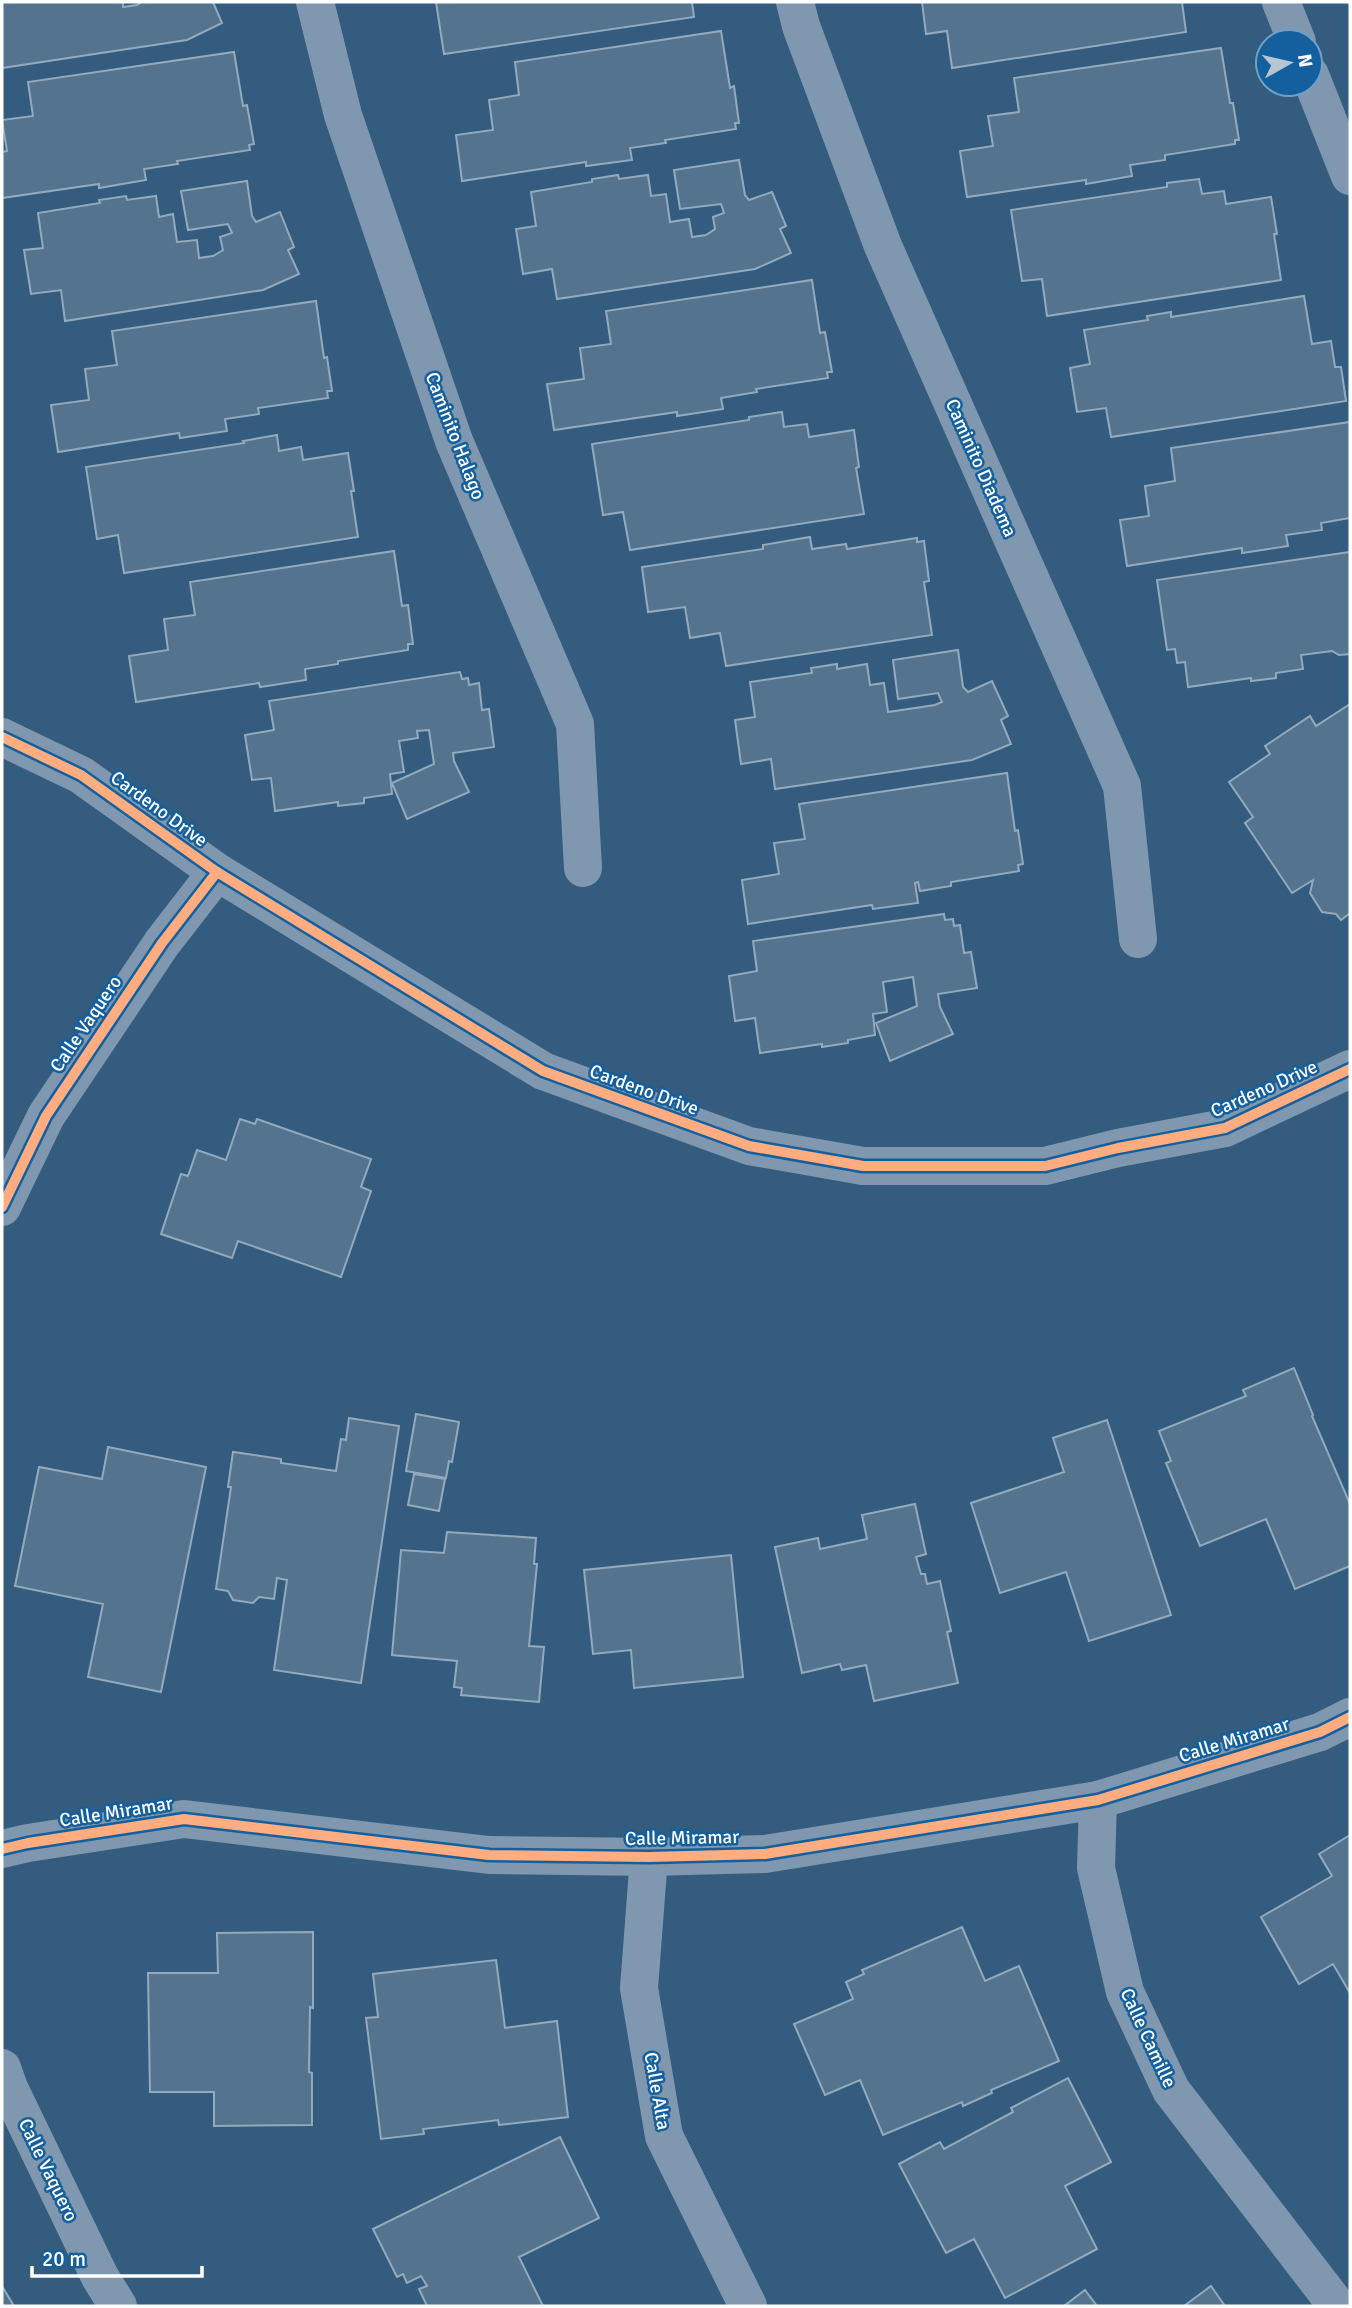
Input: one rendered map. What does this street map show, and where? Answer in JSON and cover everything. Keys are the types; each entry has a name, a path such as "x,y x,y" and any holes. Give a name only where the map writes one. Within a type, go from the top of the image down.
{"street":[{"name":"Caminito Halago","path":"315,2 343,115 454,442 575,724 583,868"},
{"name":"Caminito Diadema","path":"794,2 883,247 1122,786 1138,939"},
{"path":"1281,2 1291,28"},
{"path":"1319,98 1350,176"},
{"name":"Cardeno Drive","path":"2,737 81,775 217,872 542,1071 749,1146 863,1166 1045,1166 1118,1148 1225,1128 1350,1069"},
{"name":"Calle Vaquero","path":"2,1207 46,1116 162,943 217,872"},
{"name":"Calle Miramar","path":"2,1849 184,1819 489,1856 649,1857 765,1854 1098,1800 1320,1732 1350,1717"},
{"name":"Calle Camille","path":"1098,1800 1096,1868 1125,1992 1171,2090 1337,2306"},
{"name":"Calle Alta","path":"649,1857 639,1988 664,2136 748,2306"},
{"name":"Calle Vaquero","path":"2,2068 88,2254 118,2306"}],"building":[{"path":"2,2 123,2 123,7 142,2 213,2 222,23 187,40 2,68"},
{"path":"436,2 692,2 694,17 444,54"},
{"path":"922,2 1182,2 1186,32 952,68 947,31 926,34"},
{"path":"721,31 730,88 734,86 739,123 735,123 736,129 630,148 632,160 586,166 586,162 462,181 456,135 493,130 489,100 519,95 515,62"},
{"path":"1221,48 1239,140 1235,140 1235,144 1165,155 1165,160 1130,165 1132,176 1086,184 1086,180 967,197 960,151 993,146 988,116 1019,112 1014,78"},
{"path":"234,52 243,106 247,105 254,144 249,145 250,150 144,169 146,180 99,188 99,184 2,198 2,152 7,151 2,120 33,116 28,82"},
{"path":"739,160 745,195 749,200 772,192 786,226 780,229 791,253 755,269 557,299 552,269 523,274 516,229 536,226 531,192 618,175 619,179 648,175 651,196 666,194 670,222 689,219 692,237 706,235 715,229 713,217 724,213 721,204 680,209 674,170"},
{"path":"1199,179 1202,194 1224,191 1226,204 1271,197 1281,280 1047,316 1042,279 1022,281 1011,210 1167,187 1167,183"},
{"path":"247,181 252,216 256,222 280,212 294,247 288,250 299,274 263,290 65,321 61,290 31,294 24,250 43,248 38,213 126,196 127,200 156,196 159,217 173,214 177,242 197,240 199,258 213,256 223,250 220,237 232,233 228,224 188,230 181,191"},
{"path":"812,280 820,333 825,332 832,372 827,372 828,378 756,389 757,392 721,398 723,409 677,416 677,412 554,430 547,384 584,379 580,348 611,344 606,311"},
{"path":"1304,296 1312,344 1331,341 1335,367 1341,367 1346,401 1111,437 1106,408 1077,412 1070,368 1090,364 1084,330 1148,320 1147,316 1171,312 1171,317"},
{"path":"316,301 324,358 327,357 332,391 327,391 328,398 258,408 259,414 225,419 227,431 180,438 179,433 58,452 51,405 89,400 85,369 117,365 112,331"},
{"path":"782,412 784,427 807,424 809,437 854,430 859,467 856,468 864,514 630,550 623,512 603,515 592,444 749,420 749,417"},
{"path":"1350,422 1350,518 1321,523 1322,530 1286,535 1288,546 1242,553 1242,548 1127,566 1120,520 1149,516 1145,486 1175,481 1171,448"},
{"path":"277,435 279,451 301,447 303,460 348,453 358,537 124,573 118,535 97,539 86,467 244,443 243,441"},
{"path":"810,537 812,549 846,544 847,549 917,538 917,542 924,541 929,581 924,582 932,635 726,666 720,633 690,638 685,607 648,612 642,567 763,549 763,545"},
{"path":"394,551 402,606 408,605 413,644 408,644 408,650 305,669 306,680 260,687 259,683 136,702 129,656 168,650 164,619 195,615 190,582"},
{"path":"1350,552 1350,654 1339,655 1332,651 1301,655 1303,669 1276,673 1276,678 1251,681 1251,678 1188,687 1185,662 1177,663 1175,649 1167,650 1157,580"},
{"path":"958,650 963,687 968,692 992,681 1008,716 1001,720 1011,744 972,760 775,789 771,759 741,764 735,720 755,717 750,682 812,673 811,668 837,664 837,669 867,664 870,685 884,683 888,712 935,705 942,702 938,693 898,699 893,660"},
{"path":"460,672 462,679 468,678 469,685 479,683 482,710 489,709 494,747 453,753 454,761 469,792 407,819 392,783 434,764 429,730 417,731 418,738 399,741 404,772 390,774 392,794 364,798 364,803 338,806 338,802 275,811 271,778 252,780 245,735 274,730 269,701"},
{"path":"1350,704 1350,913 1341,920 1336,914 1322,912 1310,893 1313,880 1292,893 1245,823 1253,817 1229,782 1270,754 1265,746 1310,716 1316,726"},
{"path":"1007,773 1015,831 1018,830 1023,864 1018,865 1019,871 951,882 951,886 920,891 918,882 915,883 918,903 873,909 872,905 748,924 742,880 779,874 774,843 805,839 799,804"},
{"path":"944,914 945,920 953,919 954,926 960,925 964,953 971,952 977,988 938,994 940,1007 953,1034 890,1061 876,1023 917,1006 913,977 883,982 887,1012 873,1014 875,1035 848,1040 848,1043 760,1053 755,1018 735,1021 729,976 757,971 753,941"},
{"path":"240,1119 255,1124 257,1119 371,1159 361,1187 371,1191 341,1277 238,1241 232,1258 161,1234 181,1174 188,1176 197,1150 226,1160"},
{"path":"1294,1368 1350,1504 1350,1566 1295,1589 1266,1519 1200,1546 1166,1463 1171,1461 1159,1431 1246,1396 1243,1390"},
{"path":"416,1414 459,1422 452,1462 449,1461 446,1478 406,1471"},
{"path":"349,1418 399,1426 361,1683 274,1670 287,1580 277,1578 274,1599 259,1597 253,1603 233,1600 228,1591 216,1589 231,1487 228,1487 233,1452 281,1459 281,1463 336,1471 341,1439 346,1440"},
{"path":"1107,1420 1171,1615 1089,1641 1066,1572 1000,1593 971,1503 1064,1472 1053,1438"},
{"path":"108,1447 206,1467 161,1692 88,1677 103,1604 15,1586 39,1467 102,1479"},
{"path":"414,1474 445,1479 439,1511 408,1505"},
{"path":"915,1504 926,1554 916,1557 927,1584 940,1581 951,1631 947,1632 958,1683 874,1701 866,1665 842,1670 840,1664 802,1673 775,1547 818,1538 820,1549 867,1539 862,1515"},
{"path":"447,1532 536,1538 534,1564 537,1564 529,1646 544,1647 539,1702 461,1695 462,1688 454,1687 457,1661 392,1655 401,1550 444,1553"},
{"path":"731,1555 743,1677 634,1688 631,1650 593,1654 584,1570"},
{"path":"1350,1835 1350,1993 1333,1964 1299,1984 1261,1917 1332,1876 1319,1854"},
{"path":"962,1927 985,1981 1019,1966 1059,2061 991,2090 992,2093 963,2106 962,2102 883,2135 860,2080 825,2095 794,2024 853,1999 846,1982 864,1974 862,1970"},
{"path":"313,1932 313,2008 310,2007 309,2072 312,2073 312,2125 214,2126 214,2092 150,2092 148,1973 218,1973 217,1933"},
{"path":"496,1960 505,2028 557,2021 568,2117 499,2125 498,2120 423,2129 424,2134 381,2139 366,2018 378,2017 373,1974"},
{"path":"1068,2078 1111,2162 1065,2186 1097,2249 1005,2298 974,2239 946,2253 899,2164 940,2142 944,2149 1013,2112 1011,2108"},
{"path":"560,2137 599,2218 519,2257 543,2306 427,2306 419,2289 427,2286 421,2276 407,2283 403,2274 397,2277 373,2229"},
{"path":"2,2286 14,2306 2,2306"},
{"path":"1211,2286 1225,2306 1184,2306"},
{"path":"1085,2290 1097,2306 1064,2306"}],"cycle path":[{"path":"2,737 81,775 217,872 543,1071 749,1146 863,1166 1045,1166 1118,1148 1225,1128 1350,1069"},
{"path":"2,1207 46,1116 162,943 217,872"},
{"path":"2,1849 184,1819 489,1855 649,1857 765,1854 1098,1800 1320,1732 1350,1717"}]}
